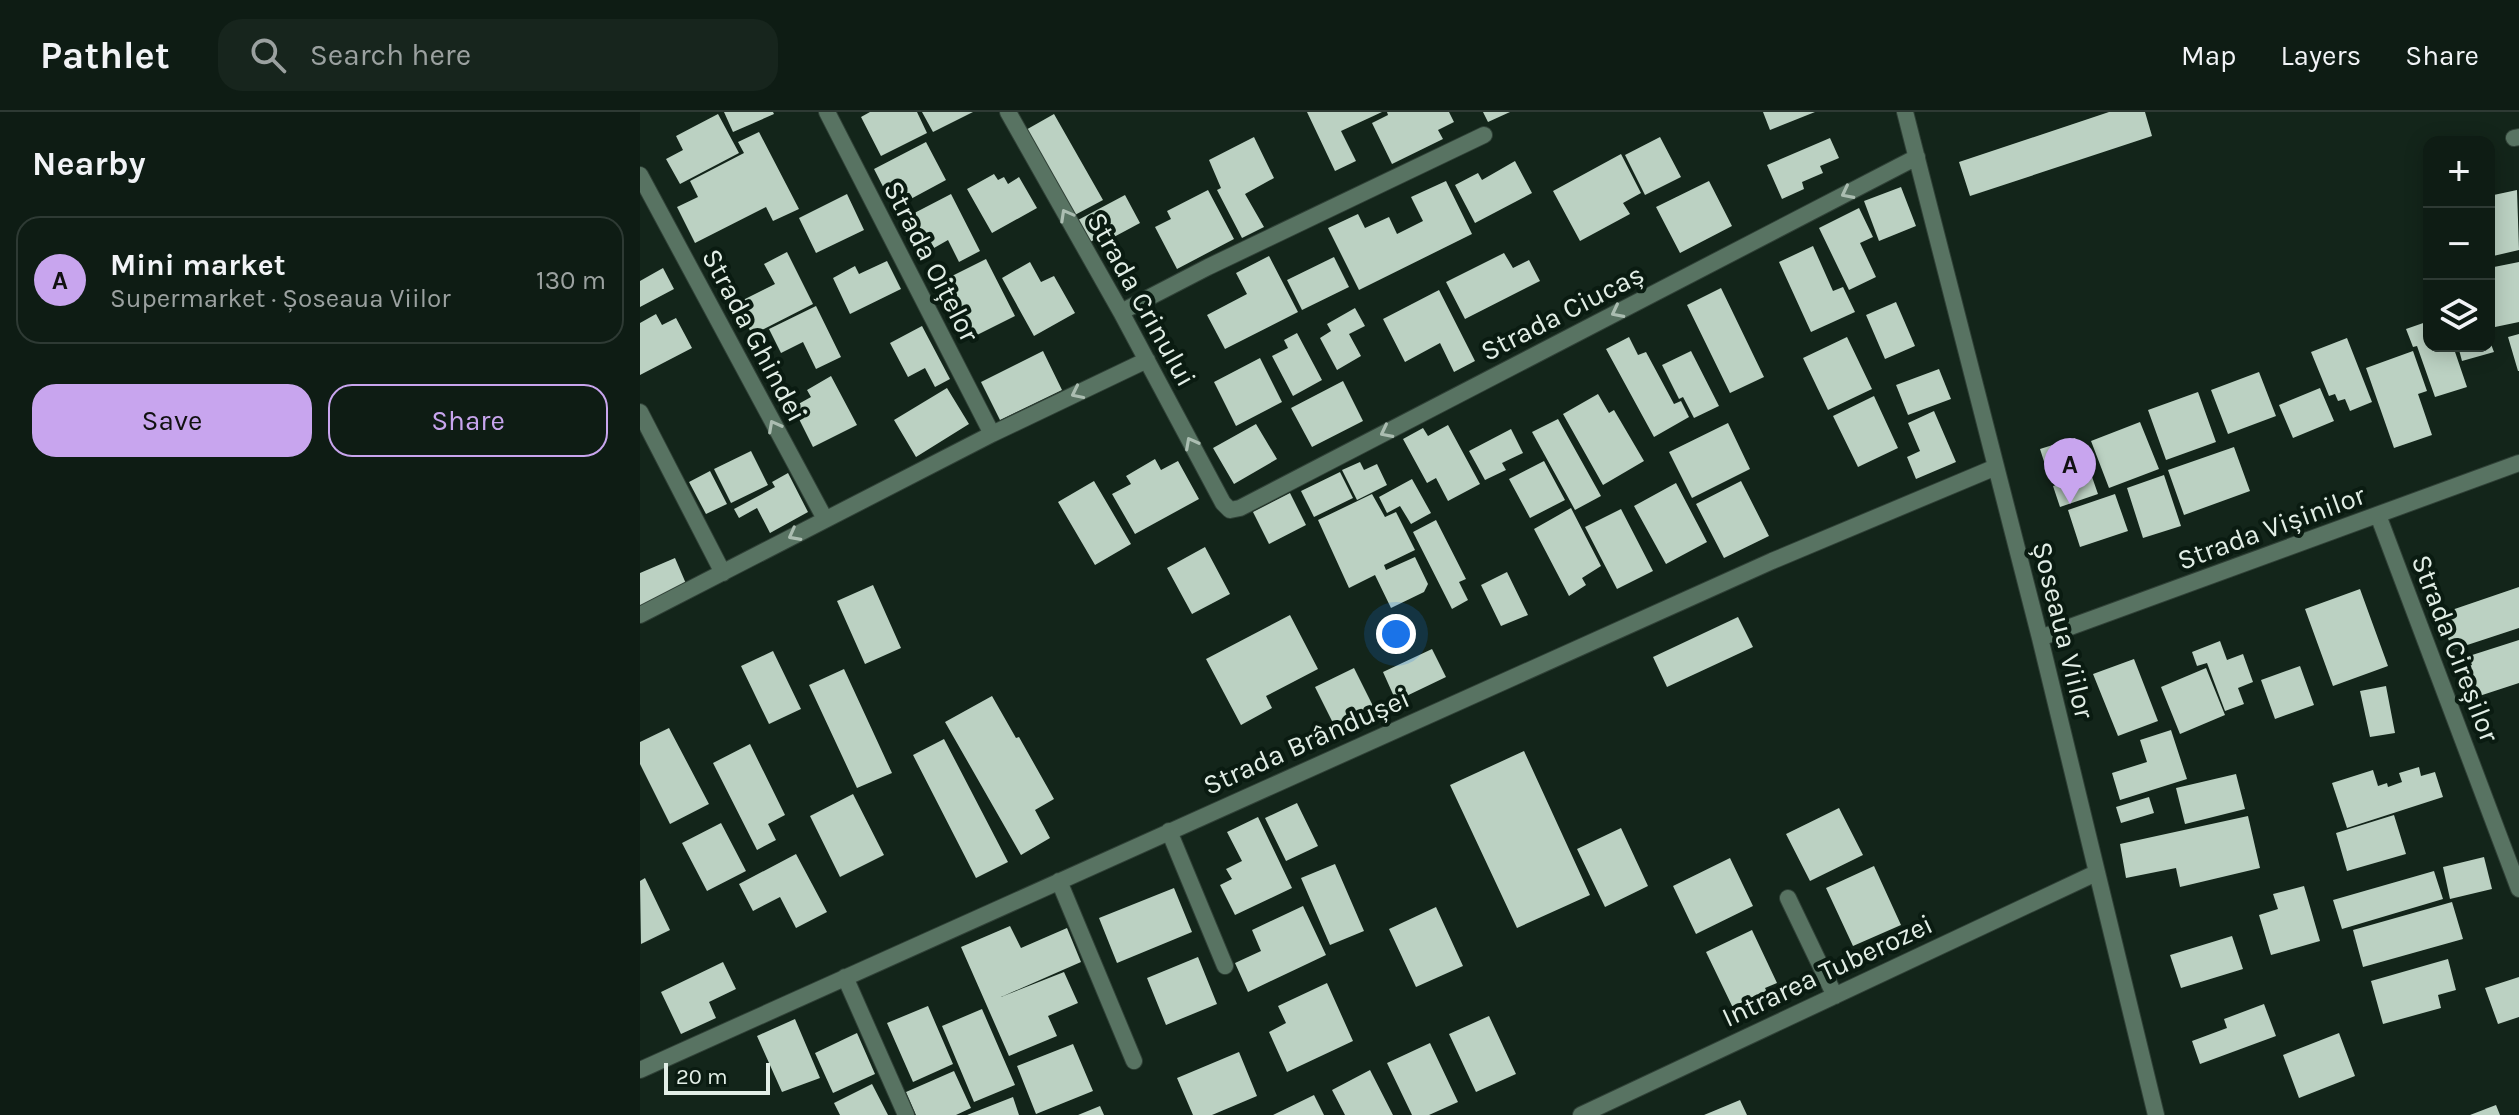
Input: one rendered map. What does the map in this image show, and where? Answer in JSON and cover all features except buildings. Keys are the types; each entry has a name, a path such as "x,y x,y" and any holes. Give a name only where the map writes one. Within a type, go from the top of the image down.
{"street":[{"name":"Strada Oițelor","path":"827,112 992,434"},
{"name":"Strada Crinului","path":"1008,112 1121,312 1223,503 1230,510"},
{"name":"Șoseaua Viilor","path":"1905,112 2040,638 2156,1115"},
{"path":"1121,312 1484,135"},
{"name":"Strada Ciucaș","path":"1230,510 1254,501 1917,157"},
{"name":"Strada Ghindei","path":"640,175 825,519"},
{"path":"640,615 992,434 1147,360"},
{"path":"640,412 723,573"},
{"name":"Strada Vișinilor","path":"2040,638 2519,463"},
{"name":"Strada Brândușei","path":"640,1070 1772,561 1996,467"},
{"name":"Strada Cireșilor","path":"2378,515 2519,889"},
{"path":"1169,831 1225,966"},
{"name":"Intrarea Tuberozei","path":"1581,1115 2096,873"},
{"path":"1059,881 1134,1061"},
{"path":"1788,898 1835,996"},
{"path":"845,977 906,1115"}],"place":[{"name":"Mini market","path":"2070,504"}]}
